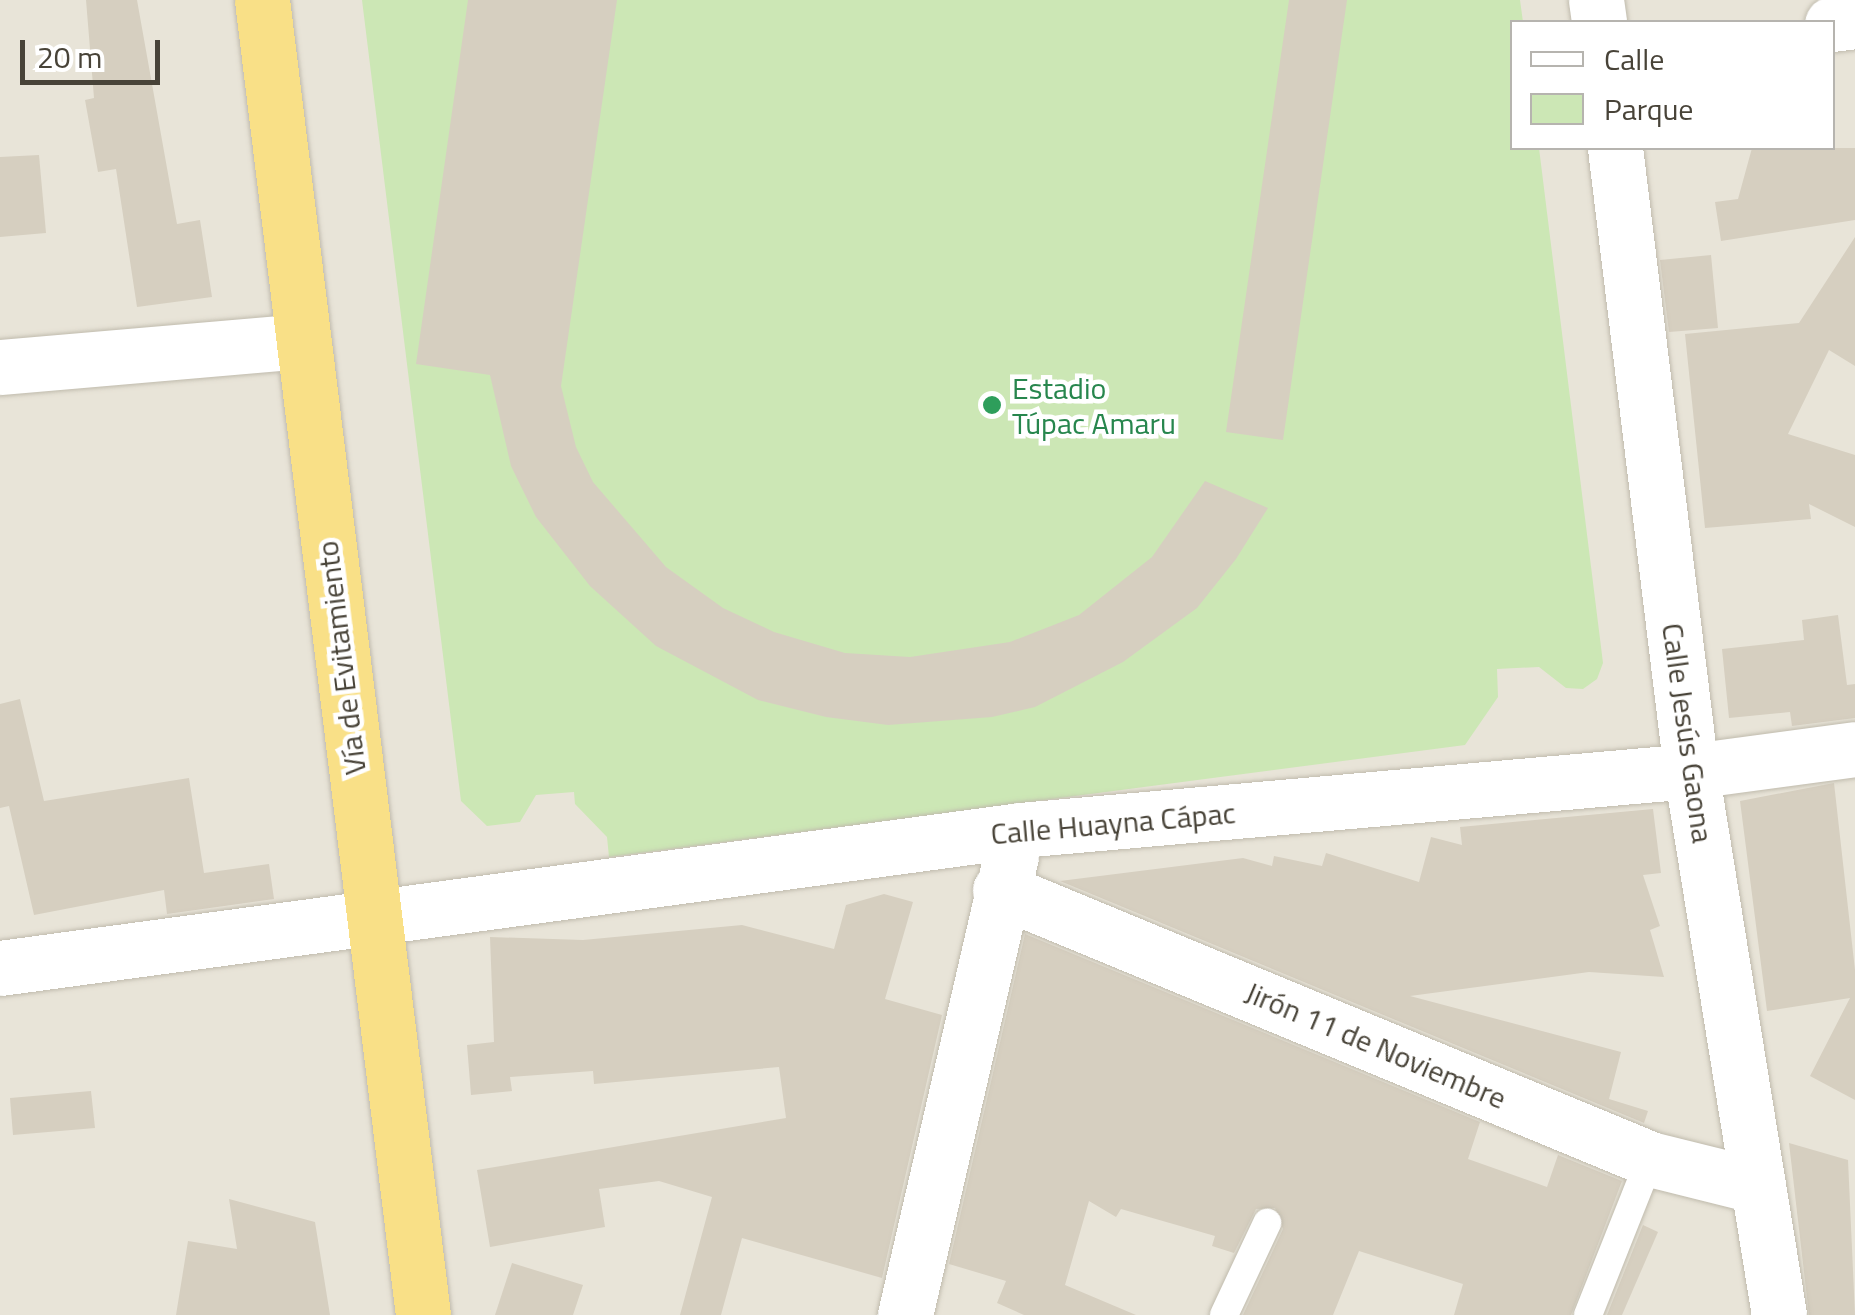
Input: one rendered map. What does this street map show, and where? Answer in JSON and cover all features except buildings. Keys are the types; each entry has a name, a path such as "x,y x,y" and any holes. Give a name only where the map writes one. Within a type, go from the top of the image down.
{"highway":[{"name":"Vía de Evitamiento","path":"262,0 423,1315"}],"street":[{"name":"Calle Jesús Gaona","path":"1615,150 1690,771 1779,1315"},
{"path":"0,366 303,341"},
{"name":"Calle Huayna Cápac","path":"0,968 1020,830 1690,771 1855,749"},
{"path":"905,1315 1000,890 1020,830"},
{"name":"Jirón 11 de Noviembre","path":"1000,890 1650,1159 1758,1186"}],"lane":[{"path":"1588,1315 1650,1159"},
{"path":"1224,1315 1267,1223"}],"shaded area":[{"path":"0,0 1855,0 1855,1315 0,1315"}],"green space":[{"name":"Estadio Túpac Amaru","path":"362,0 1520,0 1523,20 1510,20 1510,150 1539,150 1603,663 1597,679 1583,689 1566,688 1539,667 1497,669 1498,697 1465,745 609,857 607,837 575,804 574,792 536,795 520,822 487,826 461,801"}],"place":[{"name":"Estadio Túpac Amaru","path":"992,405"}]}
